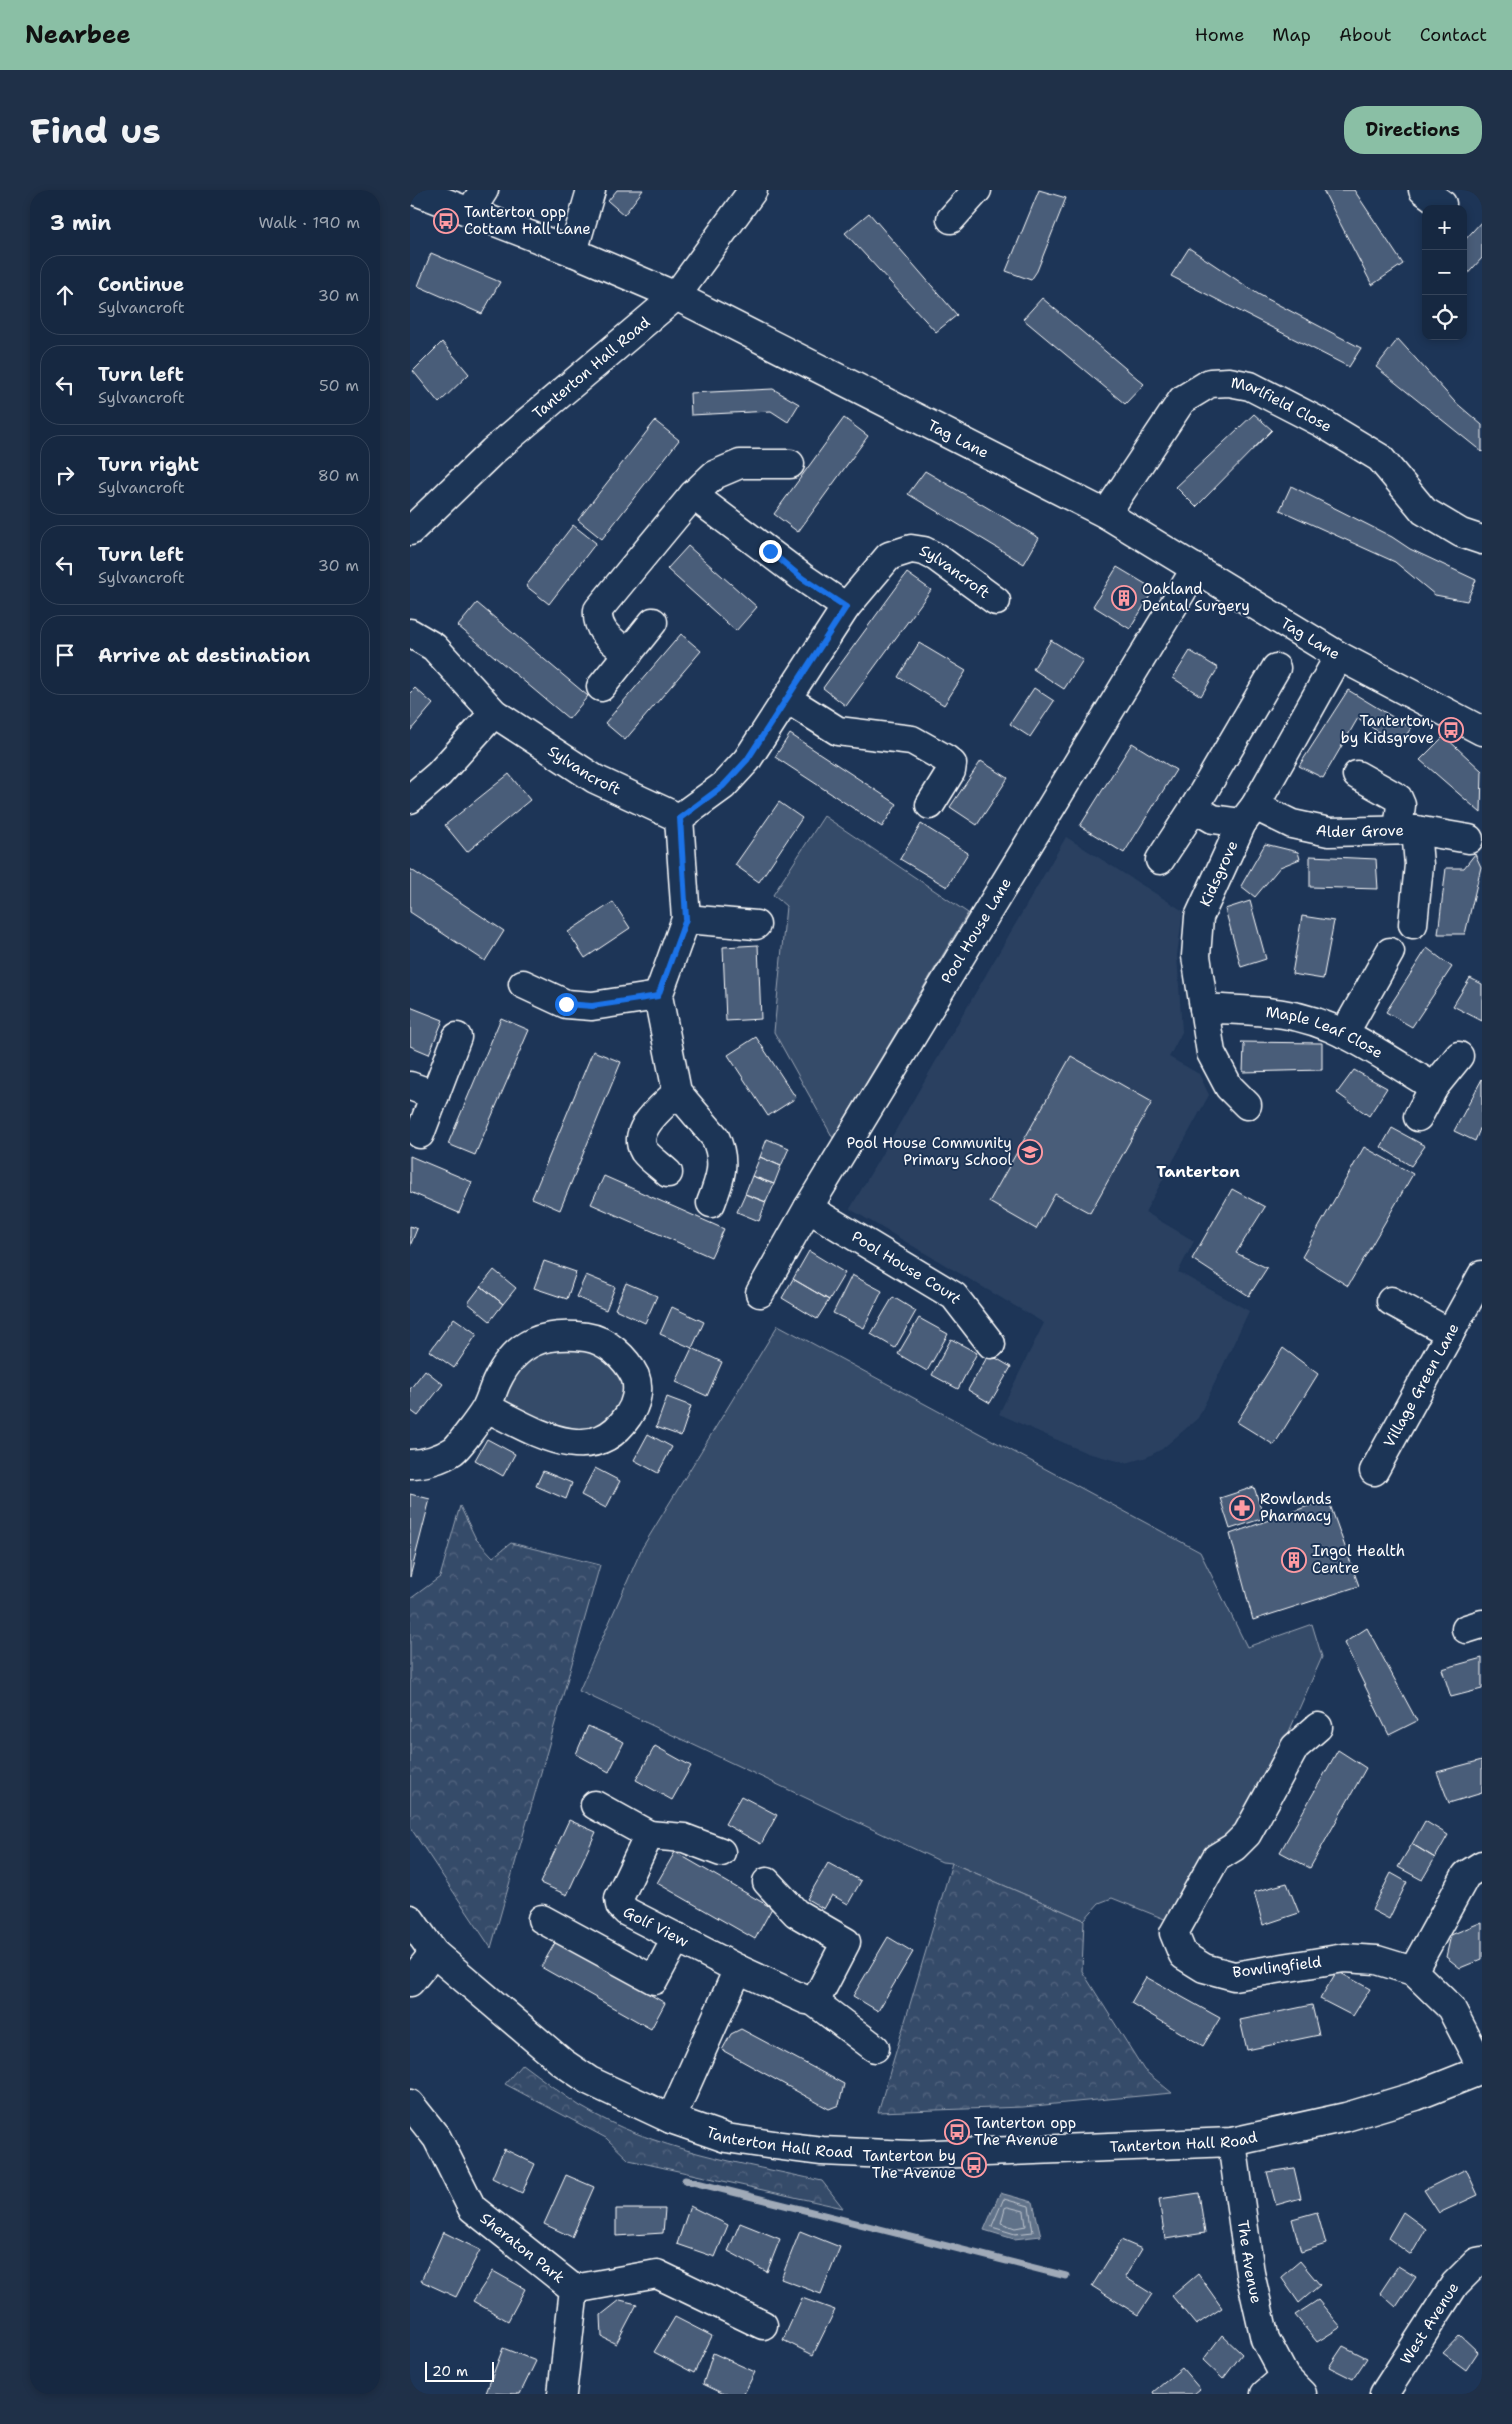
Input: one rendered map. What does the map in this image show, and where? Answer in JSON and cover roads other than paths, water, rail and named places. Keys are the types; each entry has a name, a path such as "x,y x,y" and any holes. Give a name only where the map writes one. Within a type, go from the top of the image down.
{"street":[{"name":"Tag Lane","path":"413,190 477,201 573,252 676,296 1106,514 1339,656 1482,732"},
{"path":"573,252 591,190"},
{"name":"Tanterton Hall Road","path":"410,531 493,451 676,296 753,190"},
{"path":"950,219 977,190"},
{"name":"Marlfield Close","path":"1106,514 1182,400 1210,383 1229,382 1250,386 1322,423 1380,458 1424,512 1461,533 1482,540"},
{"path":"628,654 600,629 598,610 693,495 714,475 740,464 790,464"},
{"path":"693,495 721,514 802,578 846,607"},
{"name":"Sylvancroft","path":"410,633 434,647 494,713 595,779 680,818 723,786 747,760 846,607 889,556 911,550 924,551 996,600"},
{"name":"Pool House Lane","path":"760,1293 808,1208 1196,568"},
{"path":"601,687 653,622"},
{"name":"Kidsgrove","path":"1247,1105 1229,1087 1212,1055 1196,956 1199,917 1248,814 1339,656"},
{"path":"1160,860 1194,808 1276,668"},
{"path":"787,699 838,731 912,740 946,758 952,764 951,771 930,805"},
{"path":"410,799 439,774 494,713"},
{"path":"1357,775 1398,798 1401,805 1419,865 1412,924"},
{"name":"Alder Grove","path":"1194,808 1213,819 1248,814 1329,832 1407,830 1469,839"},
{"path":"680,818 686,919 658,996 677,1092 715,1137 719,1146 721,1177 711,1203"},
{"path":"686,919 756,924"},
{"path":"1344,1034 1390,952"},
{"path":"524,984 566,1004 592,1006 658,996"},
{"name":"Maple Leaf Close","path":"1204,1008 1284,1014 1315,1022 1344,1034 1434,1087"},
{"path":"420,1134 422,1090 457,1037"},
{"path":"1418,1117 1434,1087 1459,1056"},
{"path":"668,1173 644,1150 642,1140 643,1128 677,1092"},
{"name":"Pool House Court","path":"808,1208 954,1296 991,1344"},
{"name":"Village Green Lane","path":"1374,1471 1482,1275"},
{"path":"1391,1301 1450,1333"},
{"path":"410,1464 423,1464 454,1451 487,1408 497,1381 511,1357 531,1342 548,1336 568,1335 592,1338 611,1348 627,1362 636,1378 637,1396 629,1415 616,1430 601,1440 588,1444 568,1442 546,1436 487,1408"},
{"name":"Bowlingfield","path":"1318,1727 1295,1746 1247,1834 1234,1847 1216,1858 1174,1933 1183,1955 1204,1968 1234,1976 1344,1958 1377,1960 1413,1971 1451,2008 1482,2069"},
{"path":"594,1805 649,1835 684,1838 721,1852"},
{"name":"Golf View","path":"649,1835 619,1898 620,1905 627,1912 738,1969 806,2000 813,2001 875,2048"},
{"path":"1413,1971 1466,1875 1482,1865"},
{"path":"767,1882 796,1912 846,1942 818,1996 813,2001"},
{"name":"Tanterton Hall Road","path":"410,1919 434,1953 562,2062 590,2081 671,2119 726,2138 803,2149 910,2155 1232,2142 1346,2117 1416,2096 1482,2069"},
{"path":"542,1919 654,1980 677,1937"},
{"path":"410,1982 434,1953"},
{"path":"671,2119 738,1969"},
{"name":"Sheraton Park","path":"410,2104 437,2138 472,2208 574,2289 657,2274 763,2325"},
{"name":"The Avenue","path":"1232,2142 1250,2273 1265,2339 1284,2388"},
{"name":"West Avenue","path":"1384,2394 1455,2284 1477,2262 1482,2261"},
{"name":"Sheraton Park","path":"562,2394 574,2289"}],"water":[{"path":"1000,2193 1033,2202 1041,2236 1014,2239 984,2230"}],"waterway":[{"path":"685,2180 1066,2276"}],"place":[{"name":"Tanterton opp Cottam Hall Lane","path":"446,221"},
{"name":"Oakland Dental Surgery","path":"1124,598"},
{"name":"Tanterton, by Kidsgrove","path":"1451,730"},
{"name":"Pool House Community Primary School","path":"1030,1152"},
{"name":"Rowlands Pharmacy","path":"1242,1508"},
{"name":"Ingol Health Centre","path":"1294,1560"},
{"name":"Tanterton opp The Avenue","path":"957,2132"},
{"name":"Tanterton by The Avenue","path":"974,2165"}],"district":[{"name":"Tanterton","path":"1198,1171"}]}
